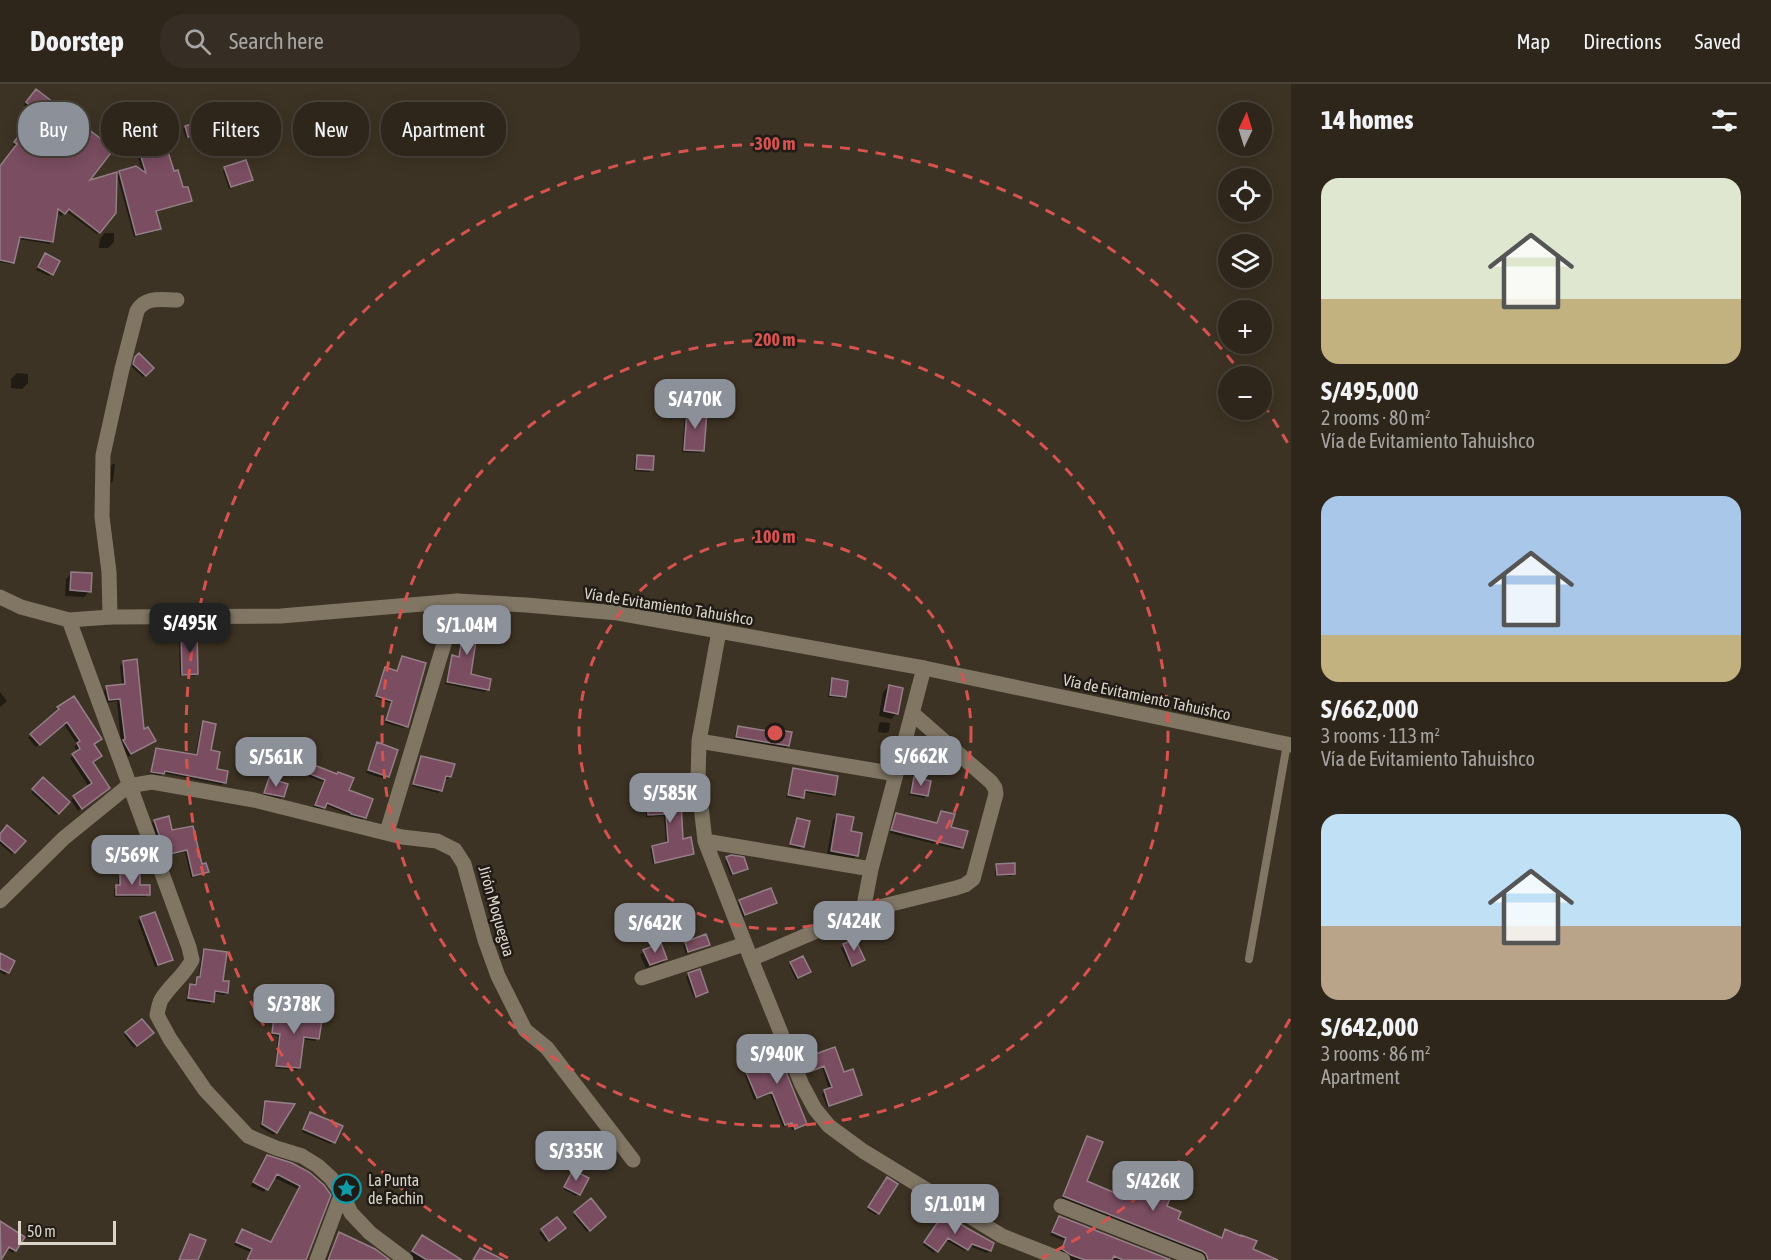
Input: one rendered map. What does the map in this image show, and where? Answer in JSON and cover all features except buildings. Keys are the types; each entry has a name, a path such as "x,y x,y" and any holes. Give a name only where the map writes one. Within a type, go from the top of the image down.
{"street":[{"path":"110,617 109,572 102,517 103,455 137,310 141,303 151,299 177,300"},
{"name":"Vía de Evitamiento Tahuishco","path":"0,597 21,607 69,620 110,617 281,616 457,601 618,613 924,668 1289,744"},
{"path":"387,832 457,601"},
{"path":"69,620 192,960 186,972 160,1001 157,1015 170,1039 205,1090 248,1136 302,1156 331,1178 342,1193 351,1213 370,1233 406,1260"},
{"path":"719,631 699,741 699,780 705,841 802,1085 815,1109 829,1126 862,1151 1002,1236 1063,1260"},
{"path":"863,911 871,869 924,668"},
{"path":"751,959 863,911 956,888 973,879 996,794 995,788 991,782 912,714"},
{"path":"699,741 896,774"},
{"name":"Jirón Moquegua","path":"128,786 152,782 171,784 254,800 402,837 437,841 455,850 464,864 485,940 498,976 525,1030 548,1048 633,1160"},
{"path":"0,901 64,838 128,786"},
{"path":"705,841 871,869"},
{"path":"642,978 745,944"},
{"path":"317,1260 342,1193"},
{"path":"1061,1206 1198,1260"}],"lane":[{"path":"1249,959 1289,744"}],"place":[{"name":"La Punta de Fachin","path":"347,1189"}]}
